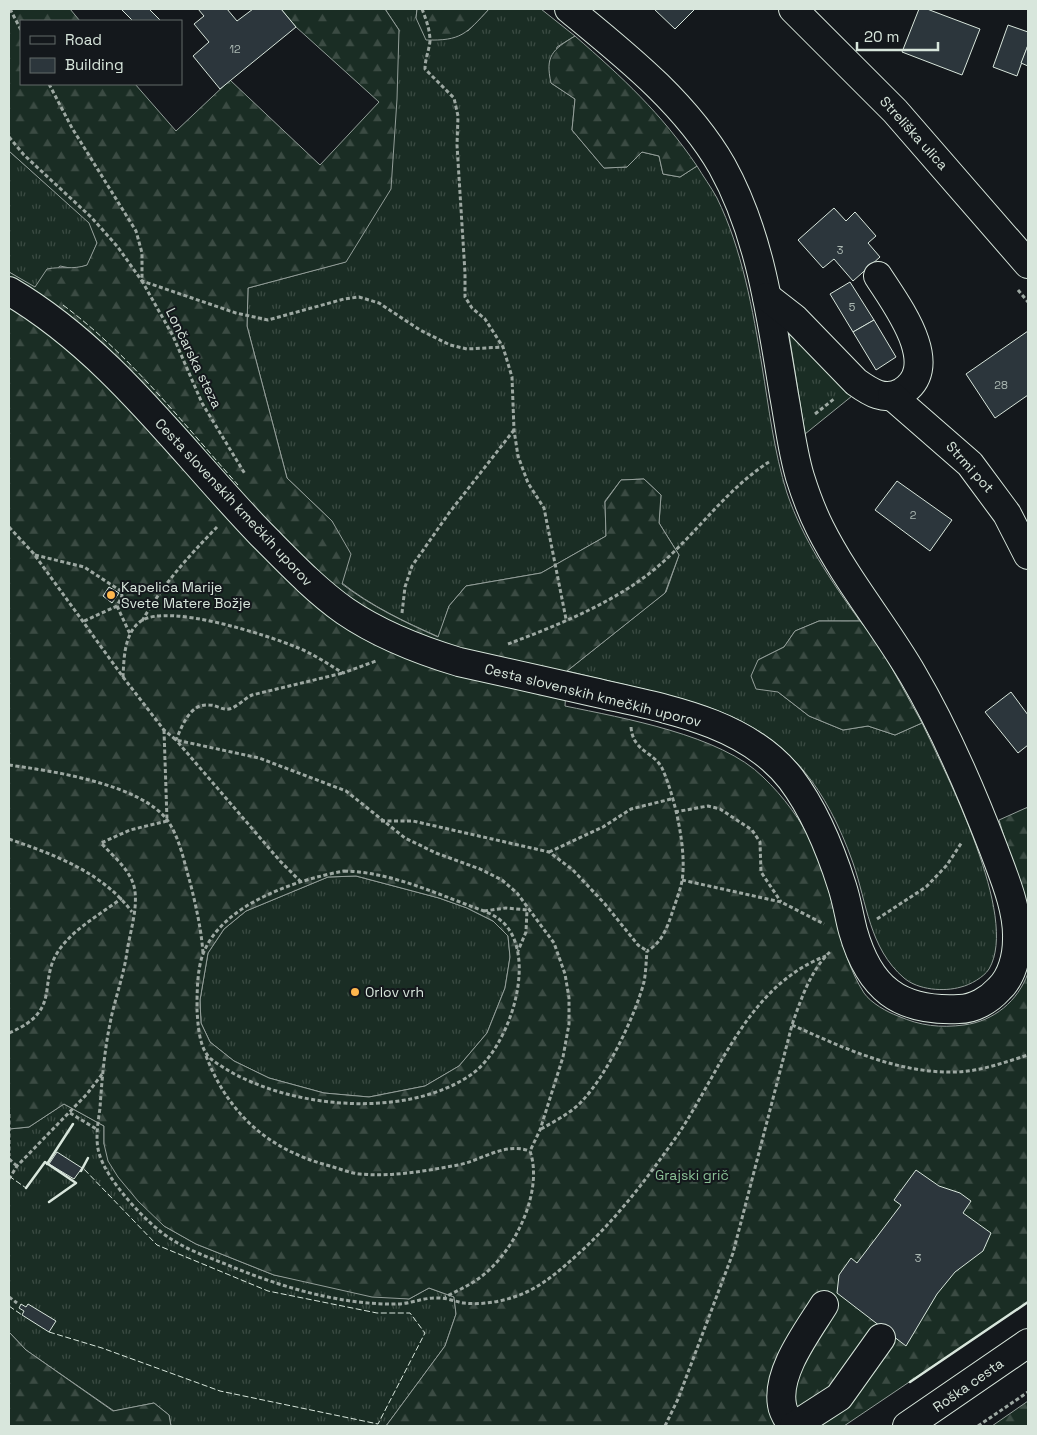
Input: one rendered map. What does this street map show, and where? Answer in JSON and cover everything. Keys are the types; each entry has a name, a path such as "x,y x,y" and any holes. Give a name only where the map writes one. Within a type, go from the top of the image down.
{"street":[{"name":"Cesta slovenskih kmečkih uporov","path":"9,291 70,333 112,371 236,508 318,590 345,611 399,641 426,653 677,712 718,726 750,743 776,762 790,778 810,808 830,849 845,894 853,931 863,959 875,980 893,995 914,1006 939,1010 968,1009 988,999 1004,985 1014,964 1017,936 1012,907 980,815 938,719 889,636 819,526 800,477 767,297 754,245 737,194 717,159 664,91 633,62 569,9"},
{"name":"Streliška ulica","path":"793,9 895,111 1028,264"},
{"path":"878,276 916,344 919,359 911,383 902,391 892,396"},
{"name":"Strmi pot","path":"767,297 794,318 856,382 881,396 892,396 970,464 1007,514 1028,555"},
{"path":"824,1305 798,1346 784,1380 781,1403 793,1426 838,1397 881,1338"},
{"name":"Roška cesta","path":"907,1426 1028,1343"}],"path":[{"path":"10,9 20,28"},
{"path":"422,9 428,26 430,41 425,61 426,69 454,98 458,116 457,145 465,297 472,308 485,318 503,347 512,377 514,430 518,456 528,483 544,508 566,619"},
{"name":"Lončarska steza","path":"50,85 72,128 136,231 142,253 142,281 173,336 202,403 245,474 247,486 244,498 178,567 159,592 142,621 130,634"},
{"path":"9,137 24,155 98,225 117,246 142,281 236,313 268,320 344,299 359,297 379,303 420,330 450,345 467,349 503,347"},
{"path":"528,636 600,603 641,579 663,562 747,479 856,382"},
{"path":"176,740 186,717 197,707 209,705 222,710 232,709 241,700 252,695 343,673 382,659 399,641 406,587 412,566 449,513 514,430"},
{"path":"9,527 34,554 123,678 164,730 176,740 280,861 301,882"},
{"path":"34,554 84,567 121,591 122,596 117,606 82,622"},
{"path":"117,606 130,634 125,650 123,678"},
{"path":"142,621 164,616 196,619 247,630 298,647 343,673"},
{"path":"634,702 631,715 631,730 637,745 654,757 660,766 675,812 681,840 682,880 668,925 656,946 647,951"},
{"path":"164,730 167,821"},
{"path":"167,821 130,830 101,843 123,866 132,881 135,895 125,967 112,1014 103,1073 98,1152 104,1167 120,1190 168,1238 272,1283 363,1303 398,1304 444,1298 470,1285 491,1269 512,1242 526,1210 533,1185 535,1165 530,1151 540,1130 563,1057 569,1024 569,998 566,974 554,943 527,910 517,894 502,880 405,838 381,821 346,791 319,779 259,758 176,740"},
{"path":"9,766 87,779 125,792 152,806 167,821 180,846 201,926 203,954 197,998 198,1027 206,1055 215,1078 229,1102 257,1133 308,1160 358,1174 407,1174 461,1164 504,1148 518,1147 530,1151"},
{"path":"549,852 603,827 631,809 671,799"},
{"path":"675,812 708,806 720,809 752,830 760,842 762,872 781,902"},
{"path":"665,1426 678,1399 733,1253 792,1025 810,980 826,956 853,931 873,922 926,888 947,865 980,815"},
{"path":"381,821 413,821 549,852 573,870 605,904 638,945 647,951"},
{"path":"9,839 45,851 87,872 122,898 133,913"},
{"path":"203,954 216,931 245,906 301,882 344,871 364,872 484,910 497,917 508,928 518,951 519,982 508,1023 495,1051 472,1074 433,1095 374,1104 326,1102 283,1092 230,1074 206,1055"},
{"path":"682,880 781,902 834,930 853,931"},
{"path":"9,1033 34,1018 43,1006 48,991 51,967 62,946 77,931 122,898"},
{"path":"484,910 506,908 527,910"},
{"path":"518,951 526,932 527,910"},
{"path":"540,1130 582,1102 600,1078 637,1006 645,979 647,951"},
{"path":"444,1298 462,1303 486,1303 516,1297 550,1280 617,1214 679,1132 738,1031 769,994 788,976 805,964 826,956"},
{"path":"792,1025 855,1053 917,1070 958,1072 1028,1055"},
{"path":"9,1179 17,1166 70,1113 103,1073"},
{"path":"70,1113 98,1130"},
{"path":"9,1114 9,1158 17,1166"},
{"path":"9,1297 17,1303"},
{"path":"978,1426 1028,1392"}],"green space":[{"name":"Grajski grič","path":"9,9 70,9 79,20 20,20 20,85 136,85 176,131 230,80 320,165 379,102 296,27 281,9 385,9 399,30 391,189 346,262 248,288 247,326 287,478 332,521 351,554 342,584 388,613 438,637 449,606 466,586 541,573 606,536 605,502 621,480 644,479 661,495 659,523 679,555 665,593 567,671 565,706 670,730 697,739 745,762 763,777 778,792 809,837 827,883 847,958 864,993 884,1010 915,1022 931,1025 955,1026 975,1023 1004,1008 1018,992 1028,973 1028,1302 844,1426 386,1426 445,1346 456,1314 454,1297 429,1288 409,1299 372,1297 274,1275 196,1244 164,1226 138,1201 118,1177 108,1161 104,1144 104,1126 64,1104 29,1127 9,1129 9,272 35,287 47,269 87,265 97,243 89,223 9,151","holes":["356,876 439,898 467,908 493,921 508,936 510,957 505,988 487,1033 459,1066 425,1086 369,1097 324,1093 269,1078 234,1061 210,1042 201,1023 200,1000 208,953 224,929 246,911 328,877"]},
{"path":"385,9 417,9 416,18 468,31 489,9 541,9 575,36 557,47 551,83 575,99 572,130 604,168 627,167 642,152 659,156 663,174 680,177 697,166 717,198 726,218 746,280 775,446 787,493 809,544 860,621 819,621 795,631 784,647 758,660 778,692 809,716 843,730 868,726 895,735 922,723 962,810 988,882 995,916 996,946 989,969 976,980 954,989 931,989 910,982 892,966 876,939 853,863 831,811 805,772 775,743 742,722 705,706 567,671 666,592 679,555 659,523 661,495 644,479 621,480 605,501 606,536 541,573 466,586 449,606 439,637 376,606 342,583 332,521 287,478 247,326 248,288 345,262 399,30"},
{"path":"417,9 489,9 474,25 462,34 447,39 426,40 416,18"},
{"path":"575,36 640,97 669,129 697,166 680,177 663,174 659,156 642,152 627,167 604,168 572,130 575,99 551,83 549,74 552,55 561,45"},
{"path":"9,151 90,223 97,243 88,265 75,269 60,266 35,288 9,272"},
{"path":"789,334 852,396 805,434"},
{"path":"819,621 860,621 878,643 922,723 895,735 868,726 843,730 809,716 778,692 756,689 751,676 758,660 784,647 795,631"},
{"path":"1028,807 1028,915 999,820"},
{"path":"356,876 439,898 467,908 493,921 508,936 510,957 505,988 487,1033 459,1066 425,1086 369,1097 324,1093 269,1078 234,1061 210,1042 201,1023 200,1000 208,953 224,929 246,911 328,877"},
{"path":"64,1104 104,1126 104,1144 164,1226 196,1244 274,1275 409,1299 429,1288 454,1297 456,1314 445,1346 386,1426 171,1426 169,1415 154,1403 114,1411 26,1350 9,1332 9,1129 29,1127"},
{"path":"9,1332 26,1350 113,1411 154,1403 169,1415 171,1426 9,1426"},
{"path":"1028,1401 1028,1426 992,1426"}],"building":[{"path":"121,9 149,9 160,20 132,20"},
{"path":"198,9 227,9 237,21 253,9 281,9 296,27 220,89 193,56 209,42 194,24 204,16"},
{"path":"654,9 695,9 675,29"},
{"path":"919,9 927,9 980,29 962,75 902,52"},
{"path":"1008,25 1028,32 1028,45 1017,76 993,67"},
{"path":"1028,45 1028,66 1021,63"},
{"path":"834,208 846,221 855,212 876,236 868,243 880,257 853,281 834,259 823,268 798,240"},
{"path":"850,282 874,320 853,332 830,294"},
{"path":"874,320 896,357 876,370 853,332"},
{"path":"1028,331 1028,395 995,418 966,374"},
{"path":"897,481 952,520 930,551 875,510"},
{"name":"Kapelica Marije Svete Matere Božje","path":"109,587 119,593 112,603 103,596"},
{"path":"1011,692 1028,715 1028,745 1018,753 985,712"},
{"path":"57,1152 82,1168 74,1179 49,1164"},
{"path":"916,1170 939,1186 960,1193 971,1201 963,1213 991,1233 983,1251 955,1272 937,1294 906,1346 837,1293 839,1275 851,1258 857,1263 901,1205 894,1200"},
{"path":"21,1304 26,1307 28,1304 56,1321 49,1332 22,1315 24,1311 19,1308"}],"fence":[{"path":"63,305 111,345 133,367 238,485"},
{"path":"49,1332 102,1348 220,1391 378,1424 425,1333 410,1313 377,1313 268,1291 157,1245 83,1168"},
{"path":"9,1176 26,1188"},
{"path":"9,1306 22,1315"}],"wall":[{"path":"47,1164 73,1124"},
{"path":"81,1171 88,1158"},
{"path":"26,1188 45,1162 76,1183 49,1202"},
{"path":"910,1382 1028,1302"}],"place":[{"name":"Kapelica Marije Svete Matere Božje","path":"111,595"},
{"name":"Orlov vrh","path":"355,992"}]}
